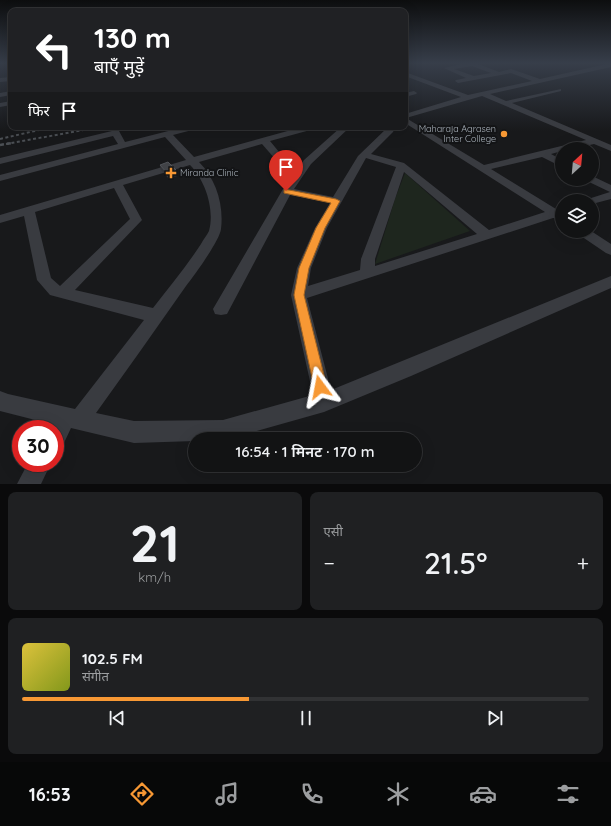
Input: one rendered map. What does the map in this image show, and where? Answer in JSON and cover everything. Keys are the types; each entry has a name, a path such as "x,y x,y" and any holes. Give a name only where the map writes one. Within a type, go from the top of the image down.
{"street":[{"path":"437,86 468,97"},
{"path":"408,115 468,97 520,86"},
{"path":"505,103 559,90"},
{"path":"408,94 414,93"},
{"path":"484,94 611,148"},
{"path":"408,129 431,135 555,211"},
{"path":"0,178 182,130"},
{"path":"0,219 264,140 332,130"},
{"path":"324,402 299,295 304,268 321,228 364,155 393,130"},
{"path":"0,161 116,133 123,146"},
{"path":"221,309 286,191 307,162 318,133"},
{"path":"64,428 156,316 197,261 215,231 216,210 212,191 200,170 167,134"},
{"path":"264,140 279,158"},
{"path":"483,168 594,141"},
{"path":"542,153 555,160"},
{"path":"364,155 401,165 487,235"},
{"path":"367,273 368,259 401,165"},
{"path":"62,293 136,220 117,183"},
{"path":"599,183 611,189"},
{"path":"286,191 336,201"},
{"path":"599,199 611,195"},
{"path":"29,210 44,280 55,291 156,316"},
{"path":"299,295 487,235 555,215"},
{"path":"593,238 611,250"},
{"path":"0,401 6,404 134,432 223,430 324,402 404,370 611,282"},
{"path":"28,484 35,472"}],"shaded area":[{"path":"405,173 470,231 375,264 395,199"}],"building":[{"path":"168,162 176,170 167,173 160,165"}],"railway":[{"path":"0,139 39,130"},
{"path":"6,144 83,130"},
{"path":"6,144 12,143"},
{"path":"0,145 6,144"}],"place":[{"name":"Maharaja Agrasen Inter College","path":"504,134"},
{"name":"Miranda Clinic","path":"171,173"}],"route":[{"path":"286,191 336,201 321,228 304,268 299,295 320,387"}]}
